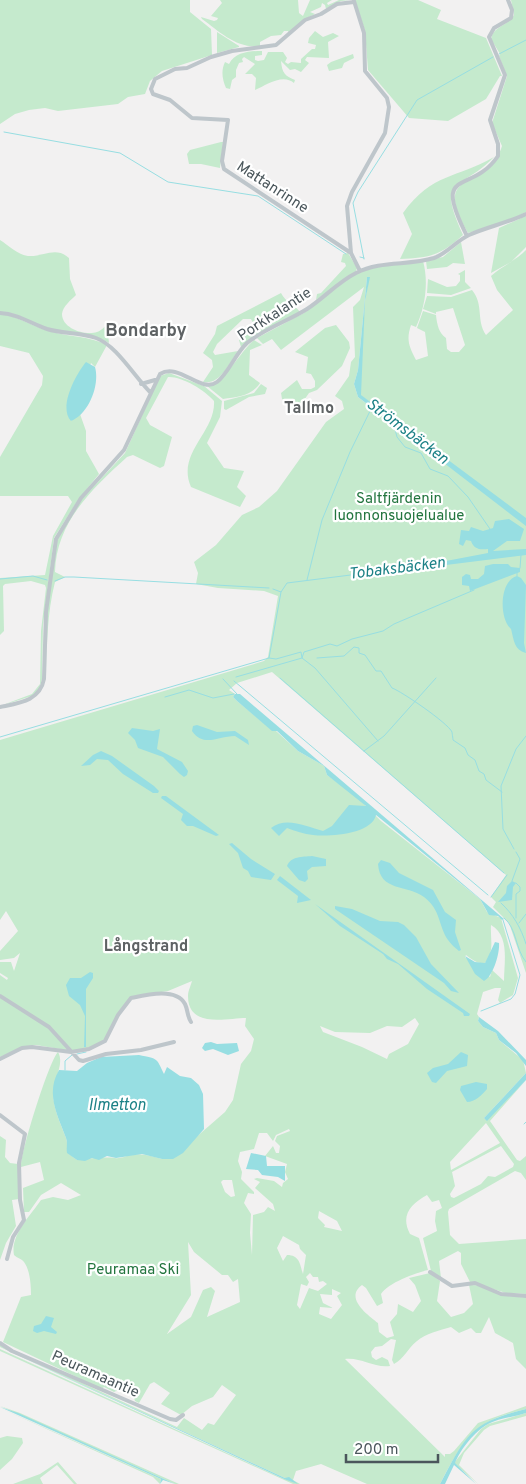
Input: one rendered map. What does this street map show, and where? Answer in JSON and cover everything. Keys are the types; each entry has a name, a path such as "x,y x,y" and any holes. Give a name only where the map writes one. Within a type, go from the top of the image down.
{"street":[{"path":"467,236 454,208 453,192 456,186 488,167 498,156 498,144 490,120 505,75 494,53 489,37 494,28 511,18 512,10 508,0"},
{"path":"354,1 364,33 366,71 387,98 390,117 386,133 349,200 347,213 351,253 360,271"},
{"name":"Mattanrinne","path":"351,253 224,169 222,161 228,120 192,118 173,102 152,91 151,86 155,79 211,57 237,49 276,44 305,20 321,14 337,4 354,1"},
{"name":"Porkkalantie","path":"142,384 155,380 163,372 171,371 206,384 217,382 233,358 253,338 306,310 340,283 360,271 386,263 432,258 446,252 467,236 507,223 526,214"},
{"path":"0,313 18,315 50,330 85,335 104,342 114,350 150,392"},
{"path":"0,708 28,700 42,689 46,612 56,539 86,492 124,450 155,380"},
{"path":"0,1059 22,1048 32,1047 70,1052 89,1050 105,1041 118,1015 131,998 163,994 180,998 184,1003 191,1022"},
{"path":"0,996 49,1027 70,1052 83,1061 106,1054 142,1050 174,1042"},
{"path":"0,1115 25,1134 19,1163 20,1200 24,1220 13,1237 7,1259"},
{"path":"430,1272 452,1286 475,1283 501,1294 526,1296"},
{"name":"Peuramaantie","path":"0,1344 170,1419 176,1420 182,1415"}],"green space":[{"path":"0,0 190,0 190,12 211,29 212,55 162,71 150,81 145,94 128,97 118,104 58,111 45,108 29,110 15,114 0,124"},
{"path":"220,0 298,0 299,13 303,16 310,0 332,0 327,3 328,5 339,0 350,0 341,1 326,9 322,3 321,7 310,12 315,14 307,18 289,34 288,31 284,31 281,35 271,36 260,42 260,46 252,46 236,42 202,19 201,17 214,21 217,20 218,18 211,16 222,3"},
{"path":"355,0 418,0 441,10 437,19 486,38 502,76 500,76 486,99 448,121 409,118 368,70 365,31"},
{"path":"511,0 526,0 526,212 512,219 468,233 458,212 455,198 458,189 465,182 485,170 495,160 502,146 492,123 507,76 499,56 500,54 491,39 495,31 514,15"},
{"path":"315,31 323,37 333,33 339,36 328,42 329,58 307,57 305,60 309,63 301,72 295,69 290,70 281,61 283,71 295,80 294,83 285,79 269,83 255,90 256,78 252,74 245,74 255,64 244,57 242,59 243,62 239,63 236,77 232,80 230,89 226,88 222,75 225,62 229,64 235,57 243,53 262,51 262,55 255,56 255,60 264,60 268,52 283,52 287,58 285,62 288,64 291,62 301,63 301,59 312,49 315,49 316,45 308,43 309,38"},
{"path":"217,32 239,46 239,47 217,53"},
{"path":"353,54 354,58 344,63 342,68 329,71 327,65 331,62"},
{"path":"223,142 220,168 201,164 189,164 187,154 190,150"},
{"path":"494,157 456,186 452,193 451,202 463,235 448,247 434,254 419,258 400,259 412,234 403,213 414,200 435,183"},
{"path":"526,216 526,247 511,262 491,273 499,228"},
{"path":"0,240 24,255 34,256 54,252 69,258 70,279 76,295 64,308 63,319 66,324 75,330 87,333 98,331 107,325 109,343 81,333 52,329 14,314 0,312"},
{"path":"461,242 465,264 453,263 447,267 427,269 426,261 443,257"},
{"path":"526,250 526,973 509,923 493,907 496,902 491,897 506,875 272,672 237,683 229,690 235,694 233,697 237,701 272,730 276,731 298,751 324,766 327,775 356,796 381,821 480,899 487,912 501,918 518,978 513,995 500,1003 498,1000 501,988 483,992 477,1014 479,1017 478,1021 483,1027 496,1033 499,1040 523,1060 526,1073 484,1118 487,1120 526,1080 490,1121 517,1160 520,1161 526,1156 526,1180 521,1173 515,1171 449,1209 448,1212 450,1235 459,1244 526,1239 526,1294 506,1293 470,1282 461,1264 461,1253 458,1251 439,1261 441,1278 431,1271 423,1238 437,1231 436,1211 442,1208 439,1200 432,1202 427,1195 412,1206 406,1221 410,1234 419,1238 428,1270 409,1276 389,1286 381,1294 383,1303 377,1306 366,1288 362,1285 357,1290 356,1295 359,1306 378,1323 379,1332 387,1338 394,1336 390,1322 397,1314 398,1304 413,1312 421,1301 415,1285 409,1278 430,1273 440,1281 437,1301 451,1317 464,1313 473,1304 469,1285 476,1285 511,1296 526,1297 526,1369 516,1359 513,1343 495,1333 489,1317 481,1333 476,1333 471,1328 459,1333 451,1327 424,1336 394,1364 392,1360 396,1340 391,1339 382,1346 375,1347 371,1352 372,1357 376,1360 382,1357 388,1360 390,1366 345,1359 445,1457 445,1454 450,1454 454,1451 478,1423 526,1406 526,1409 493,1420 472,1434 456,1454 440,1484 367,1484 321,1464 296,1471 293,1480 300,1484 293,1484 0,1351 0,1349 284,1479 291,1480 0,1347 0,1345 177,1427 184,1418 202,1430 208,1423 214,1425 236,1395 222,1385 213,1397 192,1406 181,1415 161,1404 170,1393 154,1382 150,1384 139,1403 135,1401 132,1391 120,1389 114,1392 104,1387 102,1389 3,1342 21,1297 31,1295 28,1269 23,1261 14,1255 15,1240 18,1233 41,1200 53,1197 68,1200 81,1195 61,1183 41,1195 29,1212 24,1212 23,1188 44,1180 40,1162 21,1167 25,1145 36,1108 48,1072 58,1052 60,1062 53,1093 58,1116 67,1140 68,1153 77,1160 119,1158 139,1154 162,1159 194,1139 225,1112 233,1100 241,1064 251,1051 254,1039 245,1026 246,1018 219,1020 201,1017 194,1013 188,996 192,981 168,991 130,997 104,1040 83,1050 72,1051 36,1045 22,1047 0,1057 0,975 7,980 8,978 0,973 0,962 11,962 14,971 20,953 14,958 0,960 0,951 18,931 6,911 0,920 0,740 264,661 268,657 278,596 264,591 218,588 196,584 198,573 194,562 216,545 242,515 259,507 277,491 326,422 344,409 342,401 335,396 349,376 351,362 355,357 353,307 360,300 364,287 281,350 272,339 263,344 257,338 304,313 349,278 361,272 376,267 423,261 426,278 425,295 422,312 416,327 411,325 409,330 409,343 412,351 416,360 428,356 425,332 417,328 423,311 436,315 439,328 446,338 447,349 451,352 459,352 465,345 453,308 436,312 436,314 423,309 427,296 451,297 472,290 478,301 481,324 486,335 513,310 497,290 491,276","holes":["367,277 369,277 365,301 359,390 360,395 390,416 398,428 358,397 354,384 358,370","491,925 501,936 505,950 504,981 492,970 490,977 465,957 466,955 477,962 485,963 491,950","415,1018 419,1024 408,1044 389,1054 387,1059 323,1032 320,1026 335,1032 370,1033 387,1026 402,1027","486,1123 500,1143 451,1170 450,1162","289,1129 290,1131 277,1136 275,1141 280,1146 279,1153 276,1153 273,1146 265,1156 287,1164 285,1172 288,1179 283,1183 282,1187 274,1181 254,1179 260,1182 255,1188 273,1204 275,1211 268,1207 264,1212 253,1215 252,1255 251,1214 244,1203 248,1193 254,1194 254,1192 241,1179 242,1172 238,1161 240,1152 254,1149 259,1133 267,1133 273,1141 276,1135","501,1146 514,1164 513,1167 495,1177 488,1176 481,1184 454,1198 450,1194 455,1186 452,1172","223,1180 232,1180 235,1196 231,1197 225,1192 221,1182","319,1211 337,1221 342,1231 324,1227 325,1225 318,1218","283,1236 299,1245 306,1255 303,1274 299,1261 295,1257 287,1255 283,1261 277,1248","188,1242 194,1252 222,1275 228,1275 233,1282 238,1279 240,1302 207,1317 215,1291 211,1287 203,1290 191,1317 167,1334 191,1295","310,1273 313,1277 318,1277 319,1282 323,1281 327,1284 318,1291 309,1288 300,1309 297,1305 301,1284 307,1286 309,1282 306,1277","332,1289 341,1293 337,1296 342,1305 331,1319 319,1314 320,1307 333,1308 323,1303 320,1294 332,1295"]},
{"path":"348,253 357,268 356,271 316,300 317,294 321,293 346,266 345,263 341,262 343,254"},
{"path":"465,270 465,282 471,288 451,295 427,293 428,279 447,287 456,286 460,281 460,275 458,274"},
{"path":"281,293 300,312 241,347 239,340 255,327 251,319 243,319 217,344 213,352 215,355 238,351 219,377 209,382 203,382 213,367 212,360 203,353 215,334 217,326"},
{"path":"0,314 14,317 46,330 94,340 107,345 95,367 91,363 71,421 80,414 86,431 86,451 99,474 78,500 54,538 43,625 42,679 39,690 32,696 0,706 32,694 40,684 41,631 46,588 45,585 31,581 5,584 3,586 4,631 0,635 0,578 45,575 53,536 72,502 68,496 0,496 0,457 42,385 43,376 29,353 0,346"},
{"path":"336,325 349,342 350,348 342,366 317,390 309,393 302,403 295,405 282,399 281,393 297,380 302,389 315,387 315,381 311,374 306,373 308,357 295,352 325,328"},
{"path":"254,340 262,345 250,350 249,375 260,383 253,391 223,399 207,386 220,379"},
{"path":"169,373 204,386 222,401 220,417 207,443 224,468 244,471 237,487 246,496 240,507 191,487 188,475 189,464 192,453 209,423 214,401 193,384 168,377 146,418 150,425 172,437 164,466 160,468 133,455 127,457 79,507 62,537 57,554 55,572 65,577 55,582 52,594 46,677 47,611 57,540 82,499 125,453 160,376"},
{"path":"261,384 267,388 265,394 249,397 226,410 224,409 224,401 254,393"},
{"path":"0,1136 6,1140 5,1157 10,1163 18,1164 19,1199 12,1200 16,1226 6,1243 0,1260"},
{"path":"0,1406 20,1413 179,1484 175,1484"},
{"path":"0,1408 161,1479 160,1484 153,1477"},
{"path":"526,1413 526,1416 490,1426 484,1430 464,1453 459,1465 478,1484 454,1463 481,1429 488,1424"},
{"path":"7,1436 22,1438 23,1443 12,1459 0,1470 0,1438"},
{"path":"58,1462 77,1484 74,1484 57,1465 40,1478 43,1484 13,1484 40,1474"}],"water":[{"path":"367,277 370,277 365,301 361,395 526,518 526,526 358,397 354,384 358,370"},
{"path":"86,362 95,367 96,382 92,398 83,412 71,421 66,408 67,399 73,382"},
{"path":"509,519 524,529 520,541 507,541 493,551 526,549 526,555 446,565 446,561 488,553 488,549 477,548 471,541 466,540 463,546 459,544 461,530 469,531 471,527 483,531 493,528 495,521"},
{"path":"508,564 511,567 520,568 520,572 470,591 469,586 462,585 462,577 466,574 470,575 471,579 478,579 484,574 485,566"},
{"path":"517,576 526,585 524,643 526,653 519,650 515,644 511,629 504,617 503,609 504,592 511,579"},
{"path":"235,694 240,694 504,919 489,915 480,899 376,815 367,826 349,833 313,835 287,828 279,836 271,828 283,823 290,823 323,831 332,826 349,805 366,806 327,775 324,766 298,751 277,731 272,731 233,697"},
{"path":"197,725 217,732 235,731 248,740 249,745 235,736 212,740 201,739 192,731 193,726"},
{"path":"132,728 153,731 160,729 157,749 182,762 188,771 187,775 184,777 180,774 163,757 138,748 135,740 128,733"},
{"path":"101,751 112,756 154,786 159,791 158,793 153,793 123,774 108,760 97,759 90,765 81,766 93,755"},
{"path":"166,796 219,835 216,836 193,826 187,826 181,820 183,814 161,798"},
{"path":"232,843 251,859 275,874 271,880 251,877 248,871 243,868 238,853 229,844"},
{"path":"312,856 326,859 326,866 312,867 307,871 308,879 305,882 299,880 287,866 291,860"},
{"path":"381,860 390,863 399,873 433,890 445,912 456,920 455,932 461,950 459,951 448,940 430,902 417,893 395,886 383,879 378,864"},
{"path":"280,876 311,900 297,903 298,896 277,880"},
{"path":"512,881 516,883 513,887 512,900 498,902 506,893 507,886"},
{"path":"315,904 470,1014 469,1016 464,1016 463,1013 427,989 398,964 387,959 383,954 340,926"},
{"path":"335,906 352,909 380,921 398,922 404,925 416,937 431,964 459,993 451,991 444,983 335,909"},
{"path":"495,942 499,943 497,958 493,970 484,981 475,974 465,956 475,962 485,963"},
{"path":"90,972 93,973 93,978 86,989 86,1047 84,1047 85,1016 80,1005 69,996 66,985 70,978 81,978"},
{"path":"479,1017 498,1031 526,1060 526,1066 516,1053 499,1040 496,1033 483,1027 478,1021"},
{"path":"205,1043 217,1044 237,1043 239,1051 228,1055 213,1049 205,1051 202,1048"},
{"path":"461,1052 468,1055 467,1066 447,1071 436,1083 432,1082 427,1073 433,1068 448,1064"},
{"name":"Ilmetton","path":"139,1055 156,1060 164,1074 167,1067 180,1076 191,1078 199,1085 203,1094 204,1129 183,1153 173,1159 162,1159 142,1154 116,1158 107,1156 99,1160 92,1158 85,1161 77,1160 67,1153 67,1140 54,1105 53,1088 59,1070 77,1071 87,1063 101,1057"},
{"path":"526,1073 526,1080 487,1121 484,1118"},
{"path":"476,1082 487,1084 487,1089 481,1096 467,1102 460,1090 461,1086"},
{"path":"251,1153 266,1156 267,1166 285,1166 285,1181 278,1177 262,1175 258,1170 246,1169"},
{"path":"46,1316 54,1318 51,1327 57,1332 56,1334 33,1331 34,1326 41,1324"},
{"path":"0,1347 285,1478 289,1477 298,1484 284,1479"},
{"path":"0,1407 18,1413 175,1484 163,1480 160,1484 161,1479"},
{"path":"526,1409 526,1413 497,1420 483,1427 468,1441 460,1452 455,1463 476,1484 454,1465 445,1484 440,1484 456,1454 471,1434 492,1420"}],"waterway":[{"name":"Strömsbäcken","path":"499,54 526,40"},
{"name":"Strömsbäcken","path":"364,259 353,203 358,192 417,100 493,57"},
{"path":"4,132 120,153 168,182 258,196 346,254"},
{"name":"Strömsbäcken","path":"360,257 364,258"},
{"path":"307,580 322,520 350,452 372,407"},
{"path":"394,425 397,437 405,447 421,453 430,469 448,476 468,497 490,529"},
{"path":"520,568 521,555"},
{"name":"Tobaksbäcken","path":"273,589 281,592 287,583 446,563"},
{"name":"Tobaksbäcken","path":"0,579 33,576 47,580"},
{"name":"Tobaksbäcken","path":"55,581 65,577 74,577 269,588"},
{"path":"236,677 302,658 304,652 330,644 337,646 352,639 383,631 394,624 474,590"},
{"path":"0,737 269,658 281,592"},
{"path":"317,658 344,656 354,647 359,648 359,653 365,655 376,671 381,671 392,688 424,708 449,728 452,732 453,740 465,748 468,755 475,760 479,771 484,774 486,780 502,792"},
{"path":"269,658 276,659 301,652 302,658 315,668 378,741"},
{"path":"280,678 504,873"},
{"path":"364,751 384,736 436,678"},
{"path":"223,679 237,694"},
{"path":"234,681 488,895"},
{"path":"165,697 189,690 213,698 234,694"},
{"path":"514,849 503,829 501,786 516,749 526,736"},
{"path":"512,881 520,859 516,852"},
{"path":"491,897 507,875"},
{"path":"516,883 520,887 520,891 516,894 516,918"},
{"path":"501,903 516,922 526,944"},
{"path":"519,923 526,914"},
{"path":"504,918 511,927 522,957 526,962"},
{"path":"481,1011 511,999 515,994 520,975 503,920"},
{"path":"77,1054 86,1052"},
{"path":"65,1070 65,1061 72,1055"}],"district":[{"name":"Bondarby","path":"146,331"},
{"name":"Tallmo","path":"309,409"},
{"name":"Långstrand","path":"146,947"}],"park label":[{"name":"Saltfjärdenin luonnonsuojelualue","path":"399,508"},
{"name":"Peuramaa Ski","path":"133,1270"}]}
